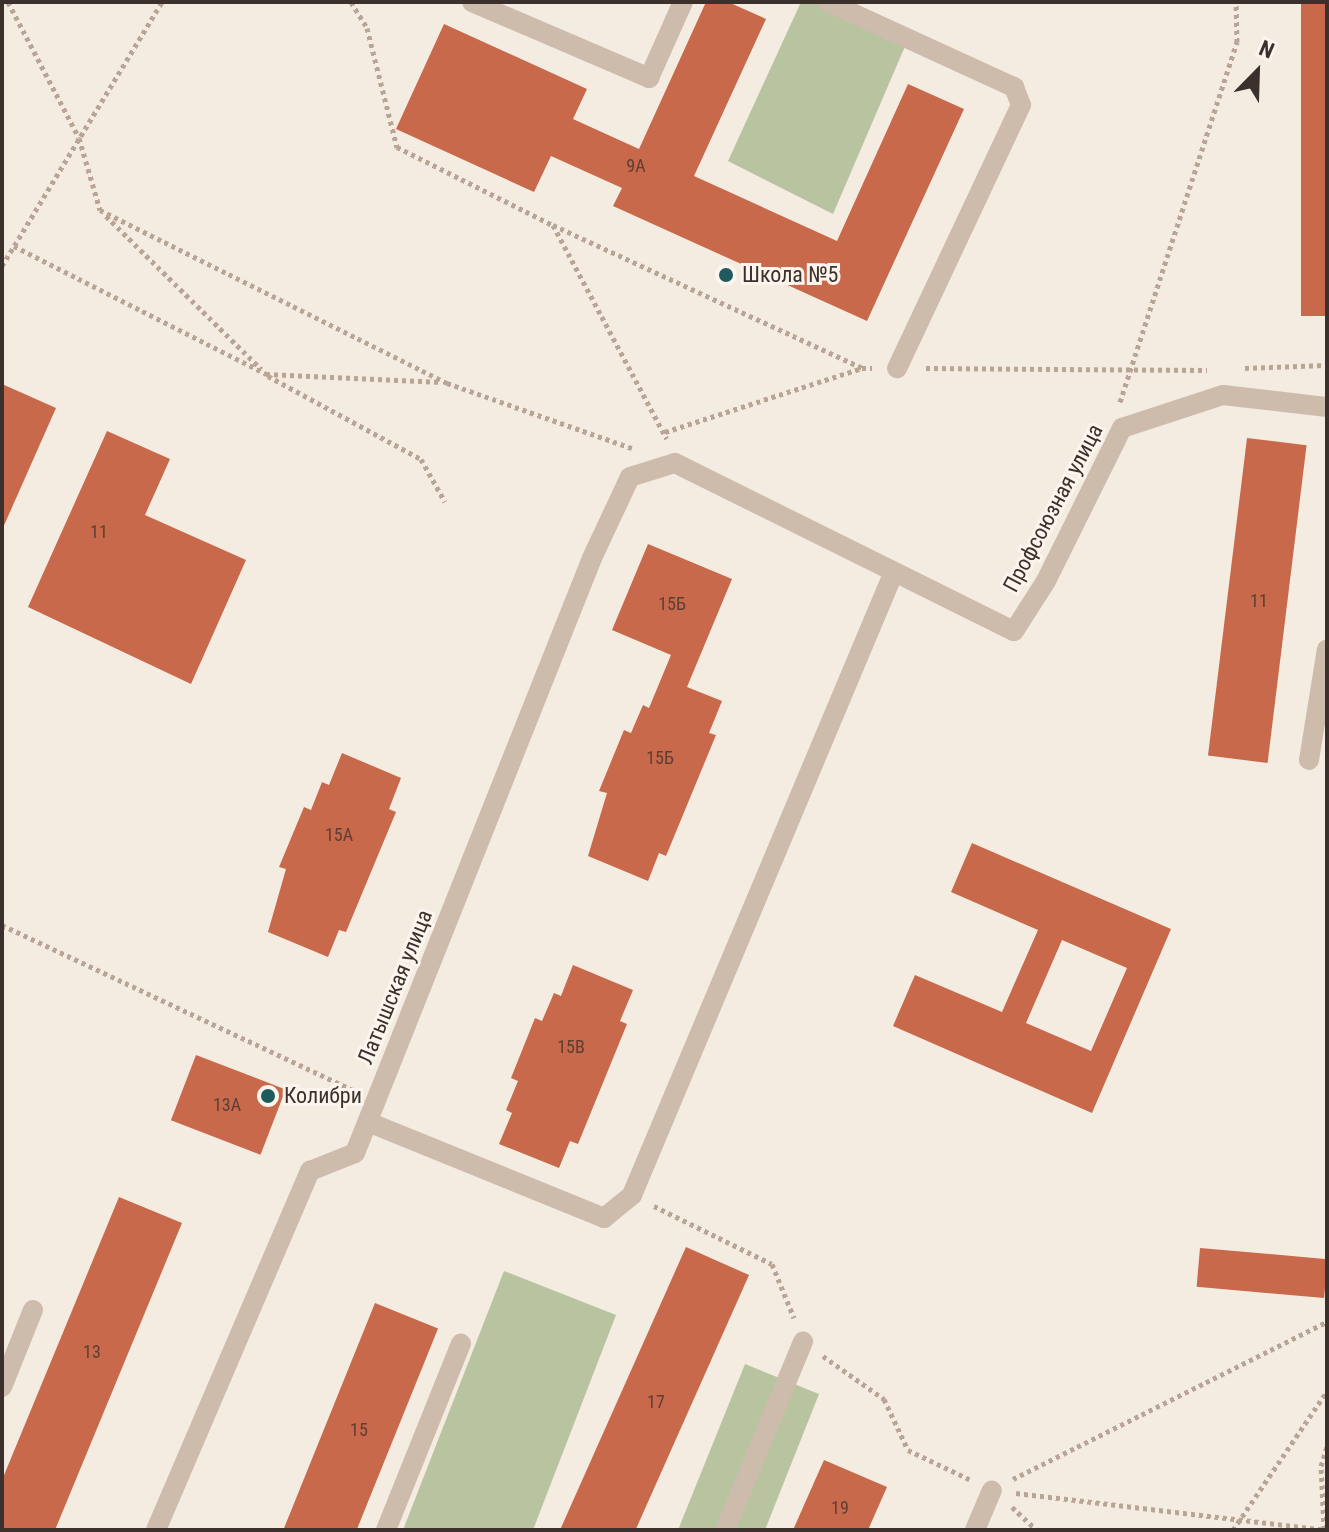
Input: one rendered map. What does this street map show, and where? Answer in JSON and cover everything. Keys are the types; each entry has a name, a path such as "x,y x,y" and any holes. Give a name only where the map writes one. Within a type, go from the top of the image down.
{"street":[{"path":"472,2 649,78 683,2"},
{"path":"828,2 1014,87 1021,105 897,368"},
{"name":"Профсоюзная улица","path":"675,463 893,574 1014,631 1046,581 1122,428 1223,395 1327,407"},
{"name":"Латышская улица","path":"156,1530 310,1171 355,1153 623,490 630,477 675,463"},
{"path":"368,1122 604,1218 632,1195 893,574"},
{"path":"1309,760 1327,649"},
{"path":"2,1387 33,1310"},
{"path":"725,1530 803,1342"},
{"path":"386,1530 461,1343"},
{"path":"975,1530 992,1490"}],"path":[{"path":"8,2 79,138 100,210 266,374 447,383"},
{"path":"2,266 162,2"},
{"path":"351,2 367,28 397,147 553,225 665,432 675,463"},
{"path":"1116,416 1237,42 1236,2"},
{"path":"100,210 447,383 675,463"},
{"path":"14,246 266,374 421,459 445,502"},
{"path":"665,432 862,368"},
{"path":"2,925 376,1101"},
{"path":"632,1195 772,1264 803,1342 884,1399 908,1450 992,1490 1326,1530 1321,1466 1327,1446"},
{"path":"992,1490 1327,1322"},
{"path":"1233,1530 1327,1391"}],"green space":[{"path":"801,2 821,2 906,44 833,214 728,161"},
{"path":"504,1271 616,1315 533,1530 403,1530"},
{"path":"745,1364 819,1394 765,1530 678,1530"}],"building":[{"path":"706,2 728,2 766,19 694,176 837,241 908,84 964,109 867,321 613,206 622,188 551,156 534,192 396,129 444,24 587,89 573,119 639,149"},
{"path":"1301,2 1327,2 1327,316 1301,316"},
{"path":"2,384 56,408 2,530"},
{"path":"107,431 170,459 145,515 246,560 191,684 28,607"},
{"path":"1247,438 1307,445 1268,763 1208,756"},
{"path":"648,544 732,579 687,687 722,701 709,733 716,735 666,856 659,853 648,881 588,856 607,793 599,791 624,730 631,733 643,705 649,708 671,655 612,630"},
{"path":"342,753 401,778 389,809 396,812 346,932 339,930 328,957 268,932 286,869 279,867 304,807 311,810 322,782 329,785"},
{"path":"972,843 1171,929 1092,1113 893,1026 915,975 1002,1012 1038,930 951,892","holes":["1062,940 1127,968 1091,1051 1026,1023"]},
{"path":"573,965 633,990 620,1021 627,1024 578,1144 570,1141 559,1168 499,1144 512,1113 506,1110 518,1081 511,1078 535,1018 542,1021 554,993 561,996"},
{"path":"196,1055 286,1089 261,1155 171,1120"},
{"path":"119,1197 182,1223 55,1530 2,1530 2,1480"},
{"path":"686,1247 749,1275 636,1530 560,1529"},
{"path":"1200,1248 1327,1259 1324,1298 1197,1287"},
{"path":"375,1303 438,1328 357,1530 283,1530"},
{"path":"824,1460 887,1487 868,1530 793,1530"}],"place":[{"name":"Школа №5","path":"726,275"},
{"name":"Колибри","path":"268,1096"}]}
